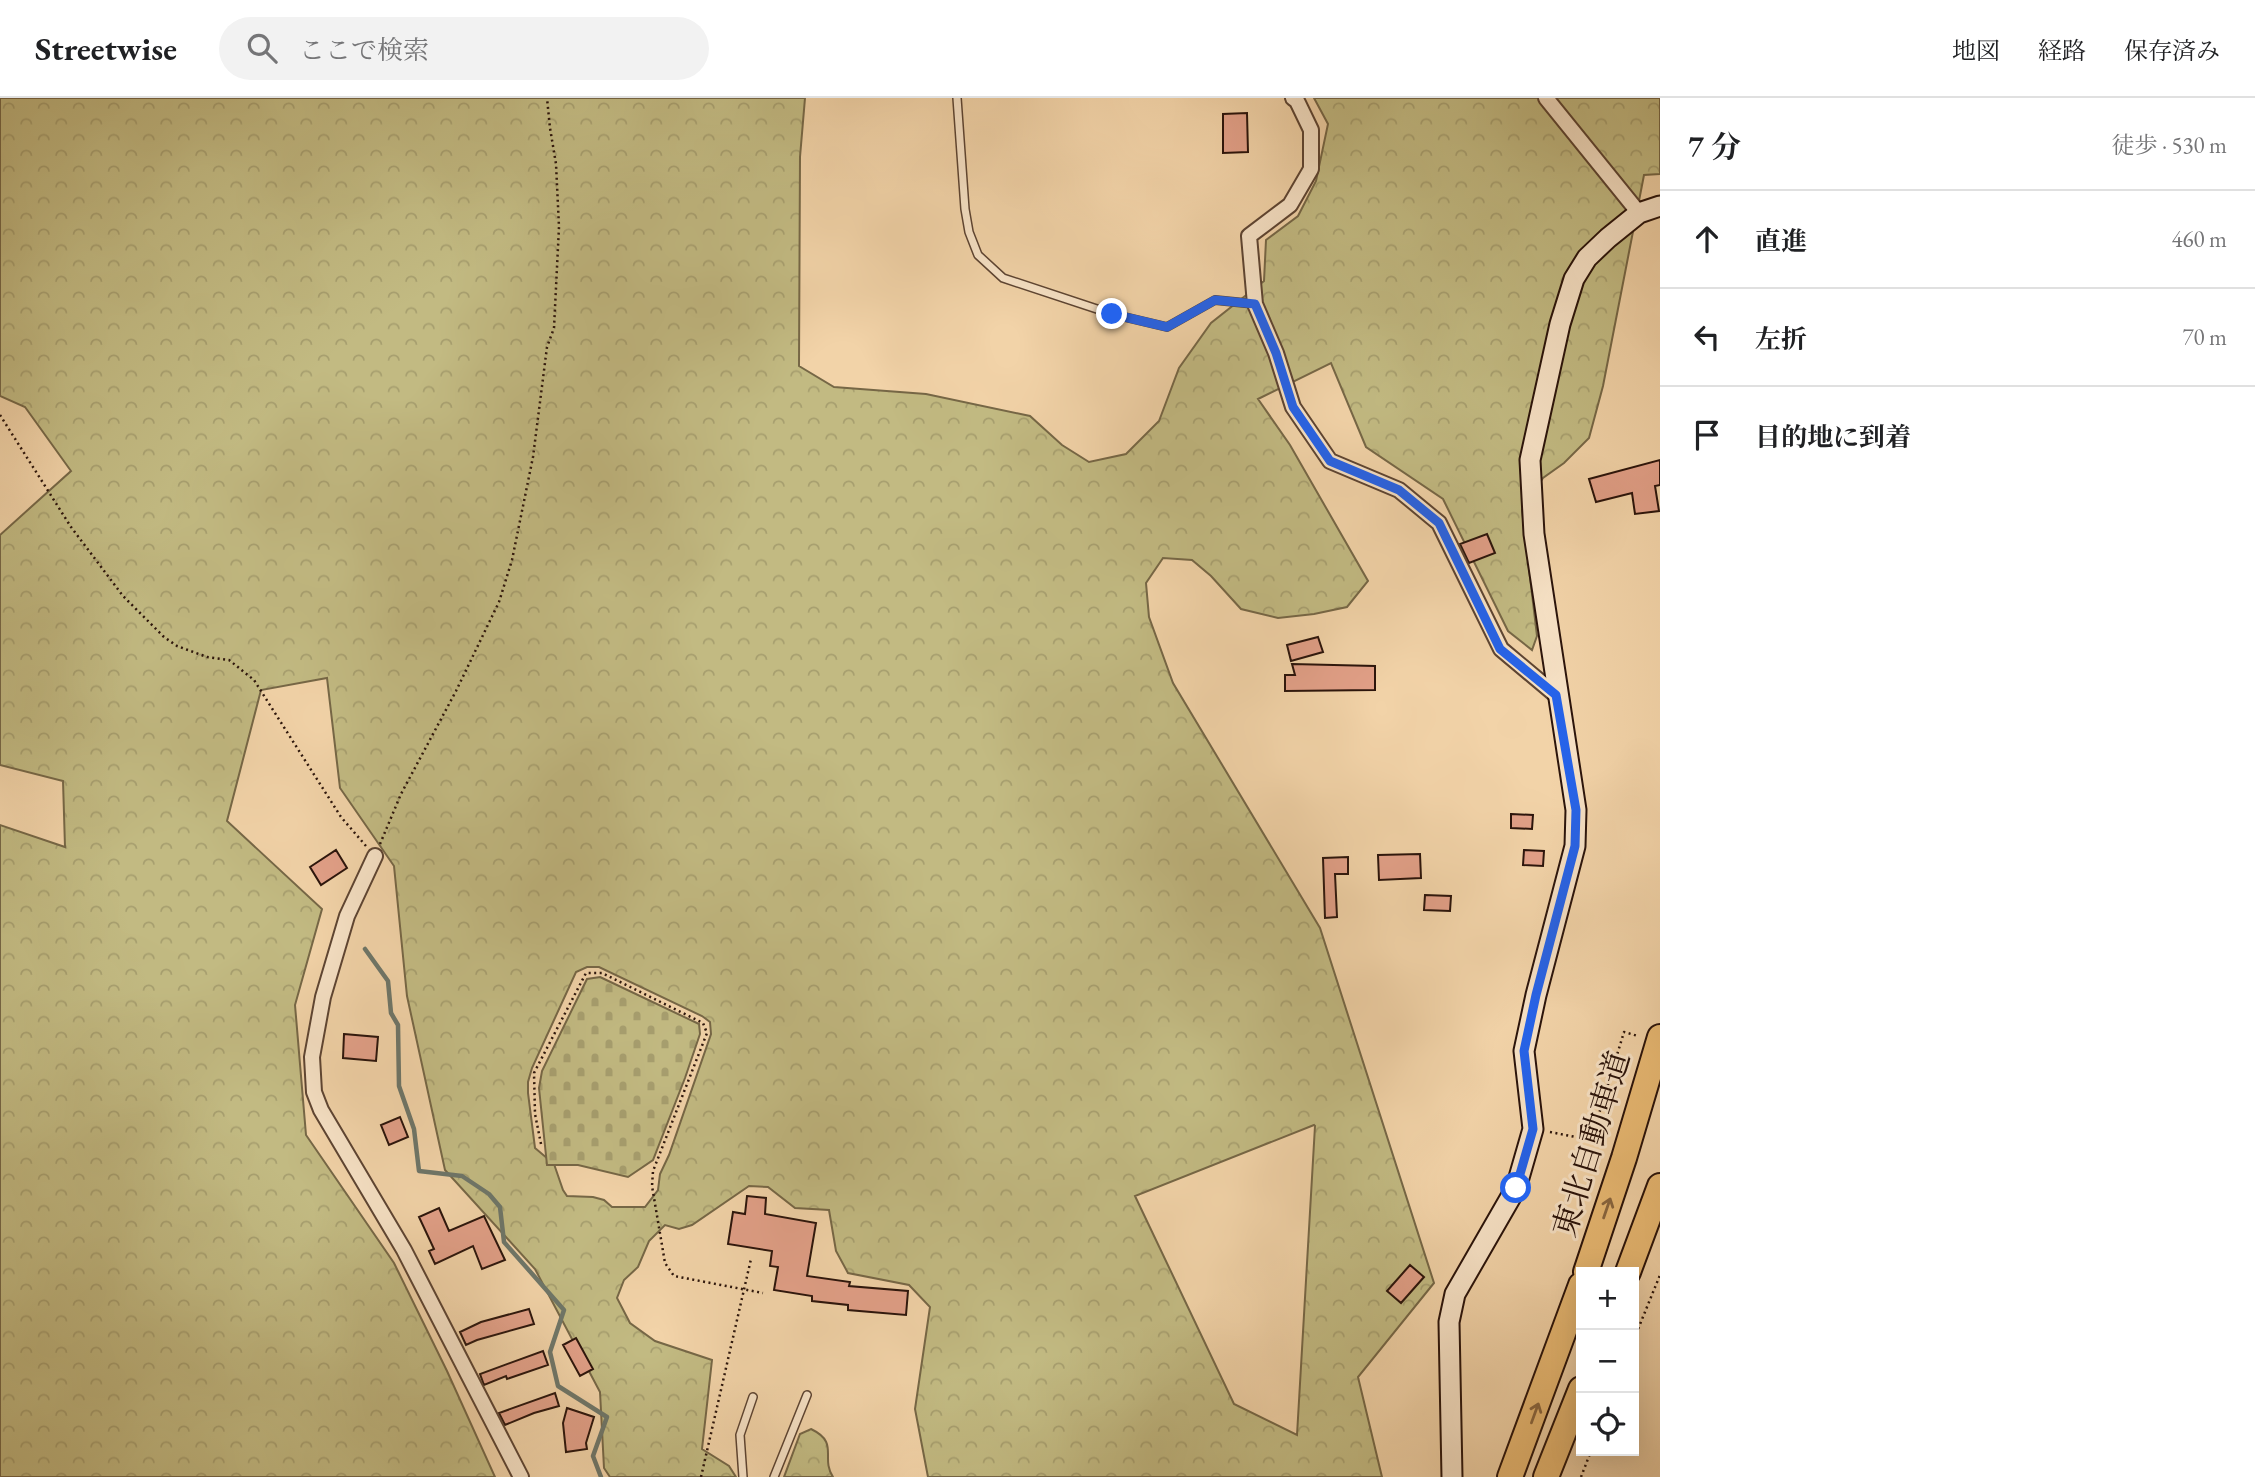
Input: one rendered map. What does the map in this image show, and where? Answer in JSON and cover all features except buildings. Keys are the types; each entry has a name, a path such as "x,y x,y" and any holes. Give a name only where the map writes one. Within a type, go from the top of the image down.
{"highway":[{"name":"東北自動車道","path":"1588,1267 1624,1158 1652,1037"},
{"path":"1630,1267 1660,1186"},
{"name":"東北自動車道","path":"1510,1477 1576,1299"},
{"path":"1546,1477 1579,1393"}],"street":[{"path":"1293,98 1311,130 1311,169 1290,205 1249,236 1255,304 1276,353 1293,407 1330,461 1399,490 1439,523 1500,649 1556,695"},
{"path":"1546,98 1640,214"},
{"path":"1452,1477 1449,1322 1455,1294 1516,1188 1533,1129 1524,1051 1575,846 1576,810 1556,695 1534,534 1530,460 1560,324 1574,279 1587,258 1608,238 1640,214 1660,206"},
{"path":"375,856 347,916 323,997 312,1057 314,1092 321,1110 404,1250 521,1477"}],"lane":[{"path":"957,98 969,232 978,255 1003,278 1112,314 1167,327 1215,300 1255,304"},
{"path":"774,1477 807,1395"},
{"path":"743,1477 740,1435 753,1397"}],"path":[{"path":"0,415 71,527 123,596 164,637 177,646 207,657 229,660 254,680 341,817 375,856 401,794 456,691 499,602 512,560 533,457 547,347 554,328 559,227 556,164 547,98"},
{"path":"541,1144 535,1114 534,1073 586,973 601,973 704,1023 707,1033 653,1171 652,1186 665,1263 674,1276 763,1293"},
{"path":"1533,1129 1591,1140 1624,1032 1652,1037"},
{"path":"701,1477 751,1259"},
{"path":"1638,1330 1660,1275"},
{"path":"1581,1477 1589,1456"}],"green space":[{"path":"0,98 805,98 800,157 799,366 834,387 926,394 1030,416 1062,445 1089,462 1126,454 1159,421 1179,368 1211,323 1264,281 1266,240 1298,216 1316,181 1328,124 1314,98 1660,98 1660,174 1644,175 1603,386 1589,438 1564,463 1543,478 1522,510 1537,636 1532,650 1508,631 1443,499 1366,447 1331,363 1258,399 1290,445 1368,581 1347,607 1278,618 1241,609 1211,576 1192,560 1163,558 1146,583 1149,617 1173,683 1320,928 1434,1283 1358,1377 1382,1477 928,1477 915,1409 930,1307 909,1285 848,1273 836,1251 829,1210 795,1208 768,1187 749,1186 692,1225 679,1229 665,1225 649,1241 638,1267 624,1280 617,1298 630,1323 655,1341 712,1360 702,1449 729,1466 736,1477 610,1477 604,1468 600,1392 535,1269 445,1170 407,996 394,866 340,788 327,678 261,690 227,821 322,909 295,1005 306,1135 394,1263 495,1477 0,1477 0,825 65,847 63,781 0,765 0,535 71,471 25,407 0,396","holes":["587,967 599,967 710,1022 711,1034 660,1174 658,1190 645,1207 612,1207 604,1200 593,1197 567,1196 554,1164 535,1148 528,1093 532,1068 576,972","1315,1126 1297,1435 1234,1404 1135,1196"]},
{"path":"600,977 699,1024 700,1034 653,1160 628,1177 578,1165 547,1165 539,1088 542,1071 587,979"},
{"path":"811,1429 825,1440 833,1477 784,1477 800,1434"}],"waterway":[{"path":"365,949 388,981 391,1013 398,1025 399,1086 414,1129 419,1171 462,1176 489,1194 500,1207 504,1242 564,1310 550,1352 558,1386 607,1417 593,1456 601,1477"}],"route":[{"path":"1112,314 1167,327 1215,300 1255,304 1276,353 1293,407 1330,461 1399,490 1439,523 1500,649 1556,695 1576,810 1575,846 1524,1051 1533,1129 1516,1188"}]}
